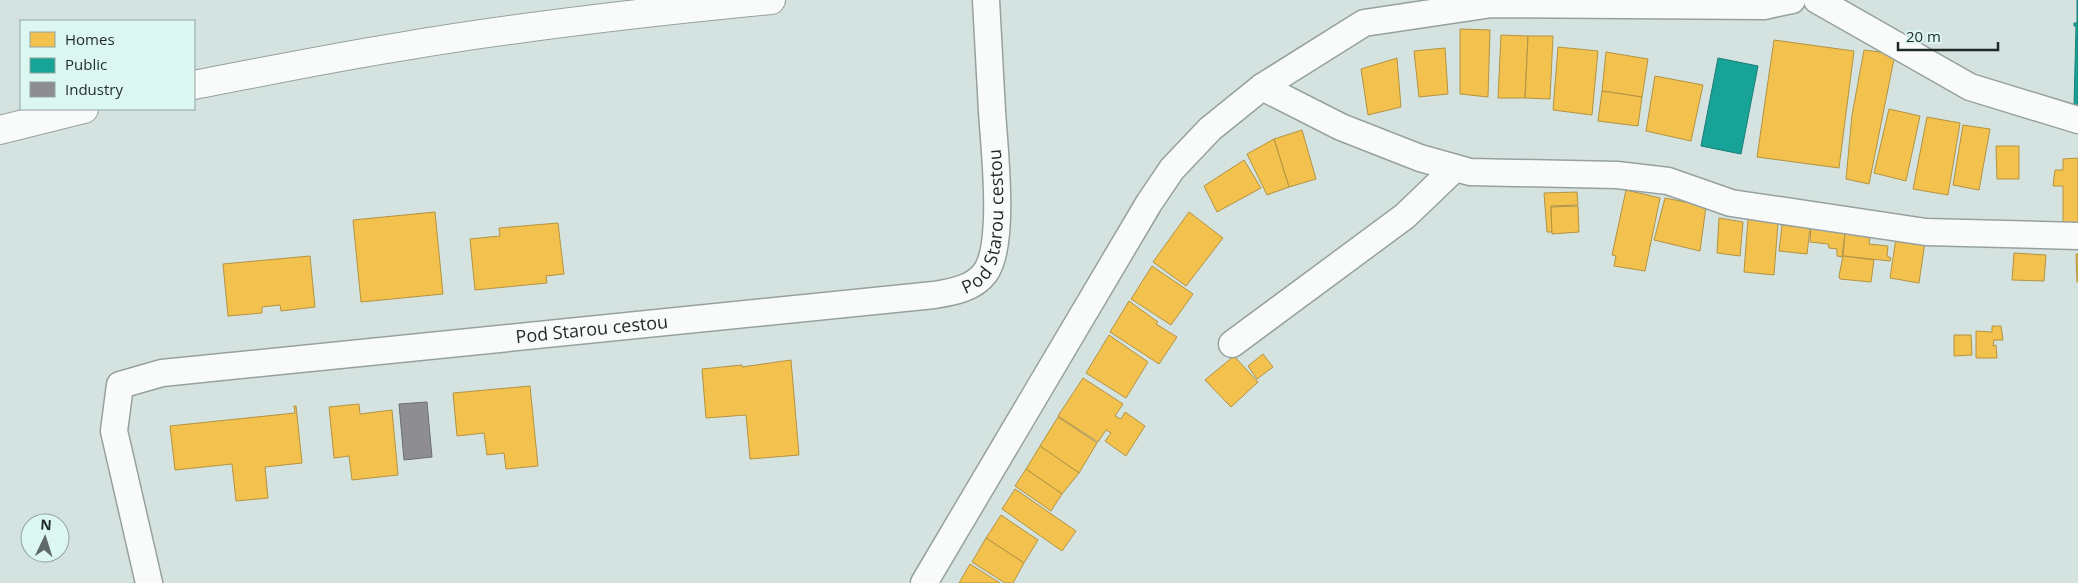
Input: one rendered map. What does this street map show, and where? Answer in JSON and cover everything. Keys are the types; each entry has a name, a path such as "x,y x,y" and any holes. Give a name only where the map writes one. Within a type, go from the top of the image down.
{"main road":[{"path":"195,84 398,47 527,28 660,11 771,0"},
{"path":"0,130 80,110"}],"street":[{"name":"Pod Starou cestou","path":"149,583 114,431 120,385 162,373 934,295 956,291 972,285 985,273 991,261 995,244 996,181 986,0"},
{"path":"924,583 1172,168 1210,129 1262,87 1364,23 1492,4 1764,6 1792,0"},
{"path":"1817,0 1970,87 2078,120"},
{"path":"1262,87 1341,127 1420,158 1470,172 1617,175 1668,181 1731,203 1926,232 2078,236"},
{"path":"1232,344 1405,216 1455,168"}],"building: Homes":[{"path":"1460,29 1490,30 1488,97 1460,94"},
{"path":"1501,35 1528,36 1525,98 1498,98"},
{"path":"1528,36 1553,36 1550,99 1525,98"},
{"path":"1774,40 1854,51 1839,168 1757,157"},
{"path":"1558,47 1598,51 1592,115 1553,110"},
{"path":"1445,48 1448,94 1419,97 1414,51"},
{"path":"1864,50 1895,54 1869,184 1846,179 1852,115"},
{"path":"1606,52 1648,59 1642,97 1602,91"},
{"path":"1397,58 1401,107 1368,115 1361,69"},
{"path":"1655,76 1703,85 1691,141 1646,131"},
{"path":"1602,91 1642,97 1638,126 1598,121"},
{"path":"1889,109 1920,116 1906,181 1874,173"},
{"path":"1927,117 1960,123 1948,195 1913,189"},
{"path":"1963,125 1990,129 1979,190 1953,185"},
{"path":"1302,130 1316,179 1289,187 1274,139"},
{"path":"1274,139 1289,187 1267,195 1247,154"},
{"path":"1996,146 2019,146 2019,179 1997,179"},
{"path":"2078,158 2078,224 2063,223 2063,186 2053,186 2055,170 2063,170 2063,159"},
{"path":"1244,160 1261,188 1217,212 1204,186"},
{"path":"1626,190 1660,198 1645,271 1614,266 1616,256 1612,255"},
{"path":"1577,192 1578,205 1551,206 1552,232 1547,232 1544,193"},
{"path":"1665,198 1706,206 1700,251 1654,240"},
{"path":"1578,206 1579,232 1552,234 1551,207"},
{"path":"435,212 443,294 361,302 353,220"},
{"path":"1189,212 1223,238 1186,286 1153,262"},
{"path":"1719,218 1743,222 1740,256 1717,253"},
{"path":"1748,219 1778,223 1774,275 1744,272"},
{"path":"558,223 564,274 546,276 547,283 475,290 470,239 500,236 499,228"},
{"path":"1782,225 1810,228 1807,254 1779,251"},
{"path":"1811,228 1845,233 1842,257 1837,256 1837,249 1829,248 1828,244 1810,242"},
{"path":"1845,233 1870,236 1869,244 1888,246 1887,256 1891,258 1890,261 1843,256"},
{"path":"1896,238 1925,242 1919,283 1890,278"},
{"path":"2014,253 2046,255 2044,281 2012,280"},
{"path":"2076,254 2078,254 2078,282 2077,282"},
{"path":"310,256 315,307 281,311 280,305 262,307 262,313 228,316 223,264"},
{"path":"1843,256 1874,260 1871,282 1840,279"},
{"path":"1152,266 1193,294 1171,325 1131,299"},
{"path":"1129,301 1158,322 1156,324 1177,337 1159,364 1110,332"},
{"path":"1992,326 2001,326 2003,340 1994,340 1993,346 1996,345 1997,358 1976,358 1976,331 1992,332"},
{"path":"1109,335 1148,362 1126,398 1086,373"},
{"path":"1954,335 1971,335 1972,355 1954,356"},
{"path":"1263,354 1273,367 1257,379 1248,366"},
{"path":"1234,356 1258,382 1231,407 1205,380"},
{"path":"791,360 799,455 750,459 746,415 706,418 702,369 742,365 742,367"},
{"path":"1083,378 1123,404 1115,416 1121,419 1125,412 1145,426 1126,456 1105,441 1111,433 1106,430 1098,442 1058,416"},
{"path":"530,386 538,466 506,469 504,453 487,455 484,433 457,436 453,393"},
{"path":"359,404 360,414 392,410 398,475 352,480 349,456 334,458 329,407"},
{"path":"294,406 296,406 302,463 265,467 268,498 236,501 232,464 175,470 170,426 295,413"},
{"path":"1058,417 1097,443 1079,473 1040,446"},
{"path":"1040,446 1079,473 1062,494 1026,469"},
{"path":"1026,469 1062,494 1051,511 1015,486"},
{"path":"1015,489 1076,531 1062,551 1002,509"},
{"path":"1001,515 1038,540 1024,563 986,538"},
{"path":"986,538 1024,563 1013,583 1005,583 972,562"},
{"path":"970,564 1000,583 959,583"}],"building: Public":[{"path":"2077,0 2078,107 2074,107 2076,26 2074,26 2074,23 2077,23"},
{"path":"1718,58 1758,66 1741,154 1701,146"}],"building: Industry":[{"path":"427,402 432,457 404,460 399,404"}]}
